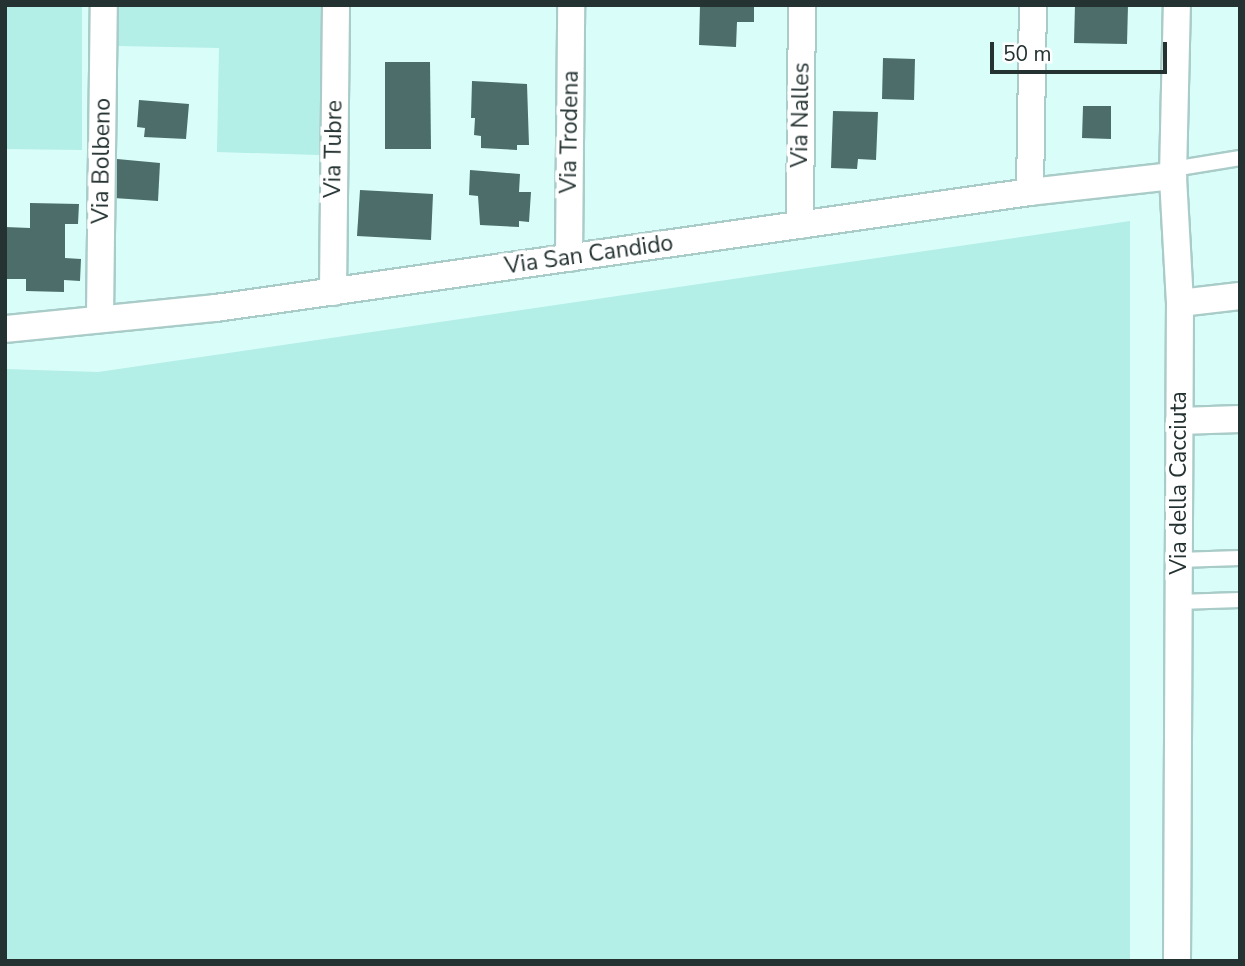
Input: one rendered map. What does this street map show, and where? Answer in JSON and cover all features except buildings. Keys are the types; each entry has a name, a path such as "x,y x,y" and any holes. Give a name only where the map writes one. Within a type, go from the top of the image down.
{"street":[{"name":"Via Bolbeno","path":"100,316 104,5"},
{"name":"Via Tubre","path":"333,292 336,5"},
{"name":"Via Trodena","path":"569,258 571,5"},
{"name":"Via Nalles","path":"800,225 802,5"},
{"path":"1030,192 1033,5"},
{"name":"Via della Cacciuta","path":"1177,5 1173,172 1180,303 1177,961"},
{"name":"Via San Candido","path":"5,329 100,316 216,308 1173,172"},
{"path":"1180,303 1240,296"},
{"path":"1179,421 1240,419"}],"lane":[{"path":"1173,172 1240,158"},
{"path":"1178,560 1240,558"},
{"path":"1178,602 1240,600"}],"shaded area":[{"path":"5,5 82,5 82,150 5,149"},
{"path":"118,5 322,5 319,155 217,152 219,48 118,46"},
{"path":"1130,221 1130,961 5,961 5,369 98,372"}]}
